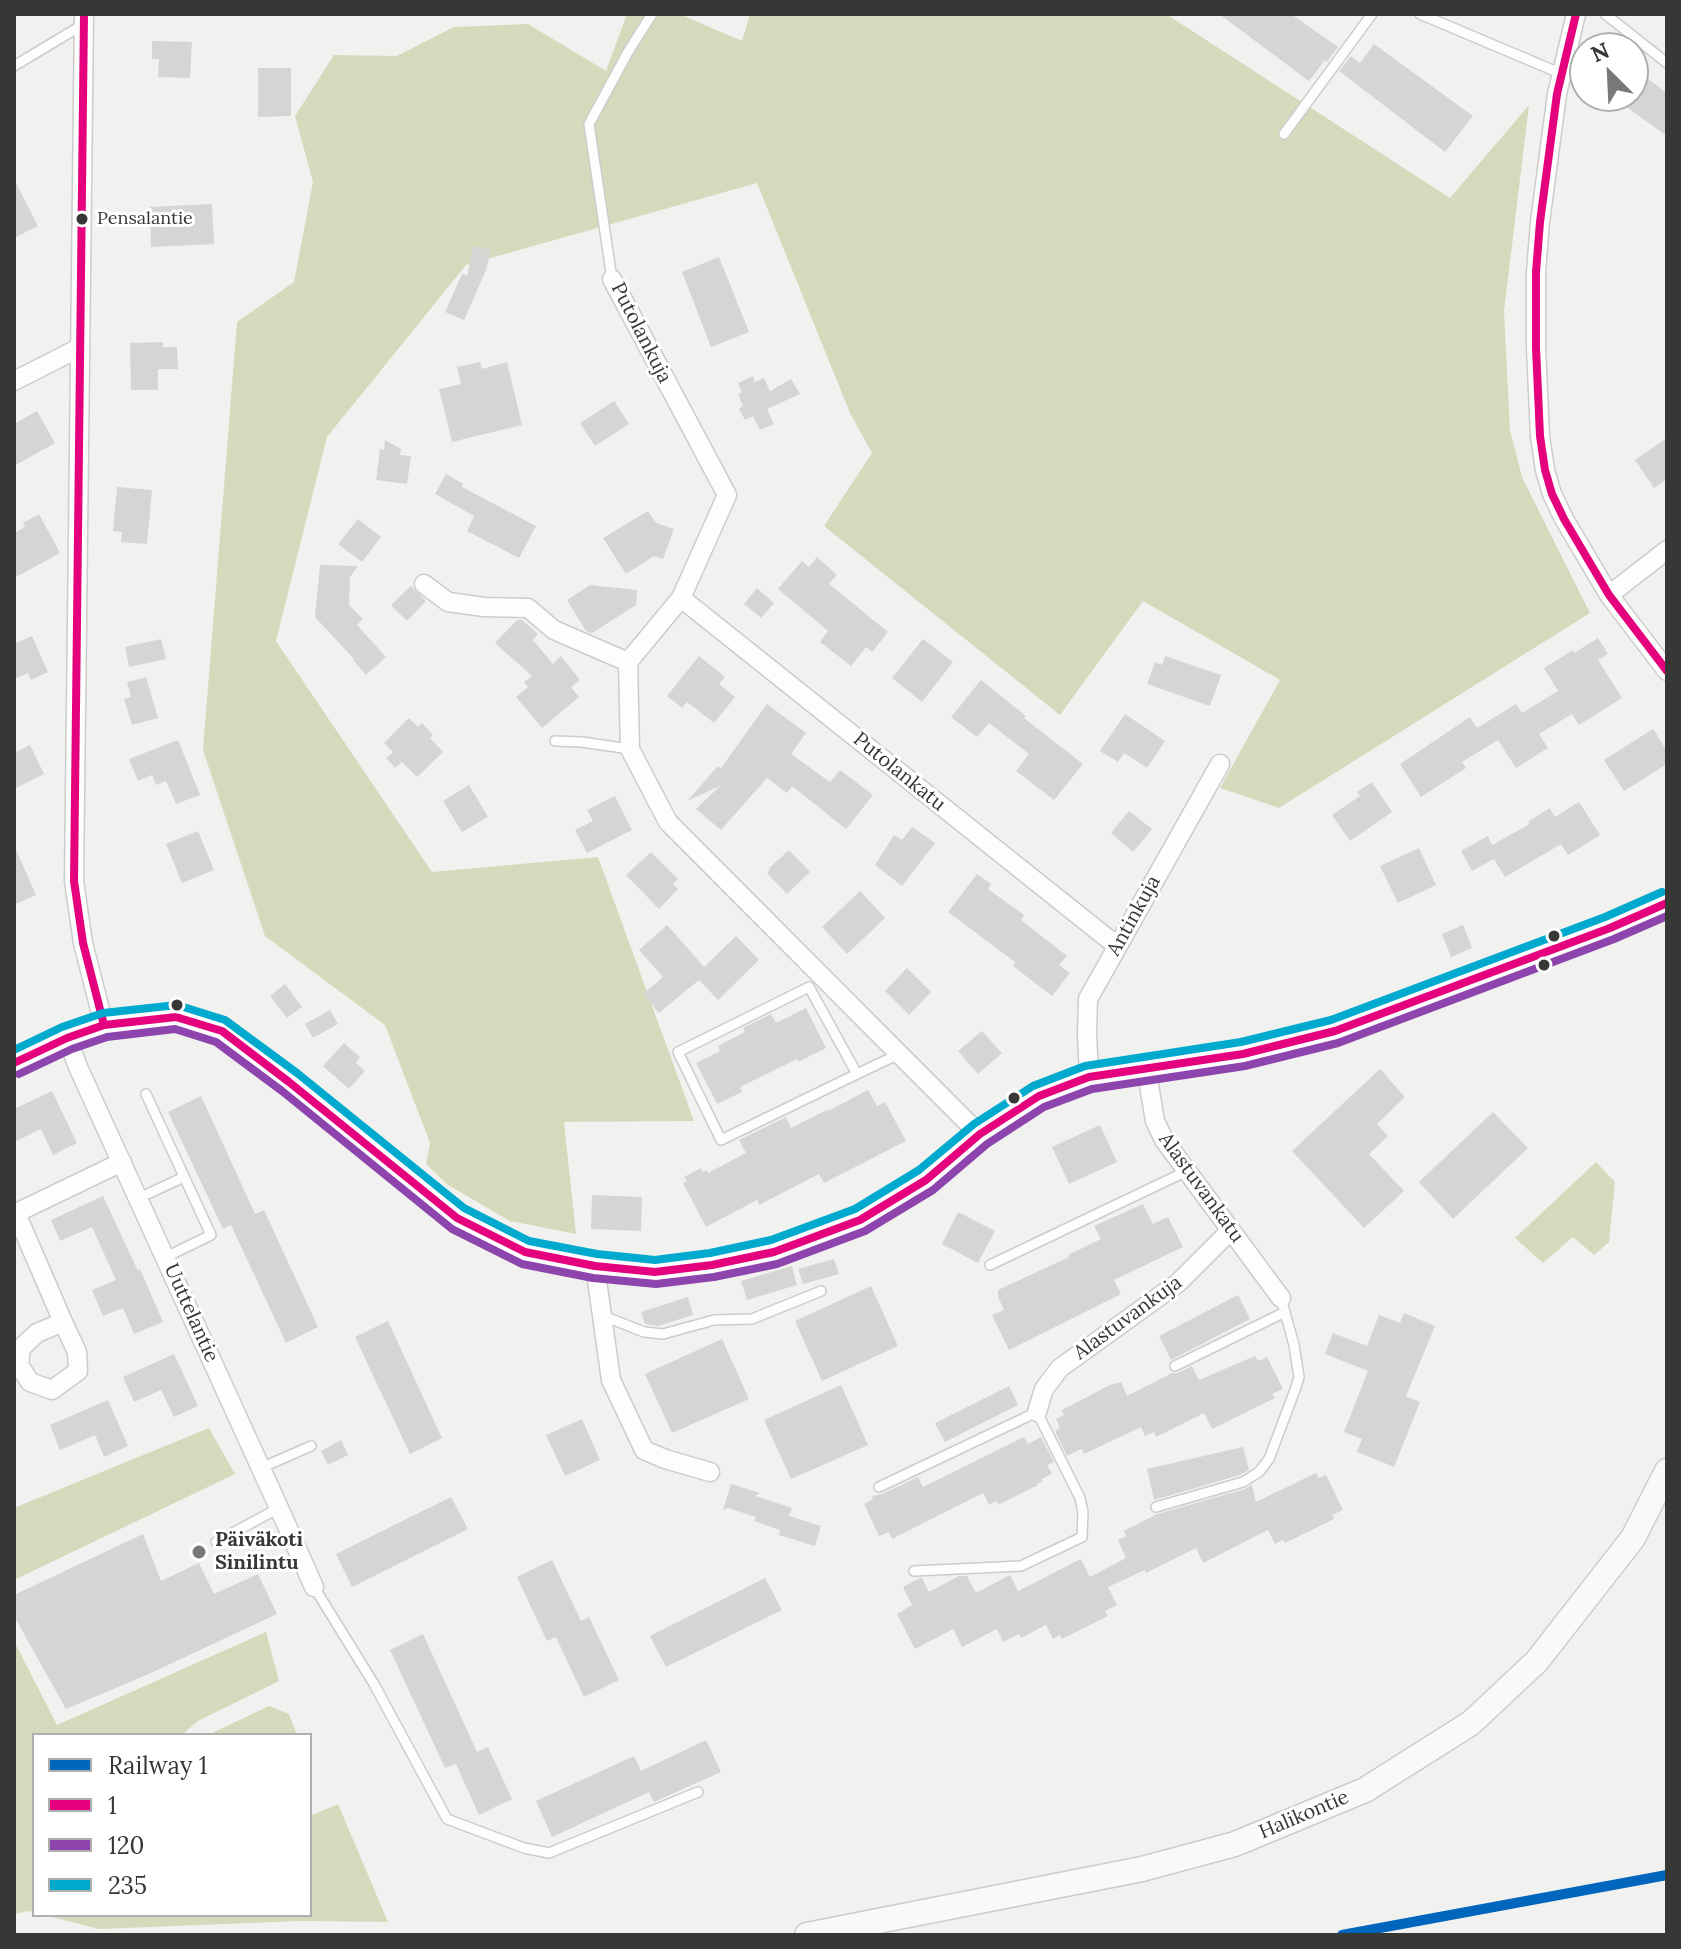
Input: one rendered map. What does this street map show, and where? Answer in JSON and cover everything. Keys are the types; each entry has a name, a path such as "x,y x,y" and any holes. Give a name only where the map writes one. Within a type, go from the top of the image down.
{"main road":[{"name":"Halikontie","path":"807,1935 1142,1869 1235,1844 1365,1790 1471,1723 1537,1661 1633,1538 1667,1471"}],"street":[{"path":"1576,14 1547,158 1540,222 1536,272 1540,436 1552,494 1583,553 1609,595 1667,671"},
{"path":"84,19 74,881 83,943 104,1025"},
{"name":"Putolankuja","path":"612,279 727,495 681,598"},
{"path":"14,381 79,348"},
{"path":"1609,595 1667,550"},
{"path":"424,584 448,602 528,608 554,630 628,662"},
{"path":"681,598 628,662 630,749 668,822 980,1134"},
{"name":"Putolankatu","path":"681,598 1117,946"},
{"name":"Antinkuja","path":"1089,1077 1088,999 1220,764"},
{"path":"14,1063 67,1038 104,1025 176,1017 222,1031 457,1218 525,1252 595,1266 655,1272 712,1265 774,1252 860,1220 926,1180 980,1134 1039,1096 1089,1077 1243,1054 1335,1031 1610,928 1667,903"},
{"name":"Uuttelantie","path":"67,1038 314,1587"},
{"name":"Alastuvankatu","path":"1146,1067 1155,1121 1164,1140 1283,1305"},
{"path":"63,1322 15,1214 122,1162"},
{"name":"Alastuvankuja","path":"1037,1412 1044,1389 1060,1368 1178,1283 1231,1230"},
{"path":"595,1266 611,1380 644,1450 710,1472"}],"lane":[{"name":"Putolankuja","path":"612,279 589,124 652,14"},
{"path":"1284,134 1372,14"},
{"path":"1420,14 1562,74"},
{"path":"1605,14 1667,63"},
{"path":"14,66 84,19"},
{"path":"555,741 630,749"},
{"path":"857,1074 809,987 678,1052 721,1140 899,1054"},
{"path":"146,1094 211,1235 166,1257"},
{"path":"990,1265 1187,1171"},
{"path":"139,1198 184,1177"},
{"path":"601,1315 644,1332 663,1334 714,1320 752,1319 821,1291"},
{"path":"1156,1507 1243,1482 1259,1472 1299,1377 1283,1305 1175,1366"},
{"path":"879,1487 1037,1412 1080,1498 1082,1537 1021,1566 914,1571"},
{"path":"261,1468 311,1446"},
{"path":"216,1542 279,1508"},
{"path":"314,1587 374,1684 447,1819 524,1848 549,1853 698,1792"}],"green space":[{"path":"627,14 679,14 742,41 750,14 1166,14 1450,198 1529,105 1504,311 1510,430 1522,477 1590,613 1279,808 1220,788 1280,680 1143,601 1060,715 824,526 872,453 850,413 757,183 466,265 327,437 276,641 432,872 598,857 694,1121 564,1122 576,1234 510,1221 448,1185 426,1164 430,1143 385,1025 265,936 203,750 237,322 294,282 313,182 295,116 334,55 397,56 454,27 528,24 606,71"},
{"path":"1596,1162 1615,1182 1609,1242 1594,1255 1573,1237 1543,1263 1515,1238"},
{"path":"209,1428 235,1474 14,1580 14,1508"},
{"path":"266,1632 279,1681 198,1721 184,1733 32,1733 32,1912 14,1914 14,1641 57,1725"},
{"path":"269,1706 289,1714 296,1733 212,1733"},
{"path":"338,1804 388,1922 301,1921 99,1929 52,1917 312,1917 312,1815"}],"building":[{"path":"1219,14 1291,14 1338,47 1309,81"},
{"path":"152,41 192,42 190,78 158,77 159,59 152,59"},
{"path":"1374,44 1473,116 1445,152 1339,71 1351,56 1360,63"},
{"path":"258,68 291,68 291,116 258,117"},
{"path":"1649,80 1667,93 1667,136 1633,112 1649,112"},
{"path":"14,179 38,226 14,238"},
{"path":"212,204 214,244 151,247 150,207"},
{"path":"473,246 491,250 486,270 464,320 445,312 462,274 467,276"},
{"path":"719,257 749,332 711,347 682,272"},
{"path":"163,342 163,347 177,347 178,369 158,369 158,390 131,390 130,343"},
{"path":"480,362 482,369 507,362 522,425 452,442 439,389 461,384 457,367"},
{"path":"753,376 755,382 764,378 770,391 791,379 800,394 767,409 774,424 760,430 753,416 745,420 739,409 743,406 738,383"},
{"path":"614,401 629,424 595,446 580,423"},
{"path":"37,411 55,443 14,466 14,424"},
{"path":"1667,438 1667,479 1654,488 1635,460"},
{"path":"385,440 401,449 400,455 411,456 407,484 376,480 380,449 384,450"},
{"path":"446,474 463,484 462,487 536,526 519,558 467,531 474,516 435,494"},
{"path":"117,487 152,490 147,544 121,542 122,532 113,531"},
{"path":"648,511 656,523 674,529 663,559 654,556 626,574 603,538"},
{"path":"39,514 60,553 14,578 14,533 25,527 23,523"},
{"path":"358,519 381,537 362,562 338,544"},
{"path":"817,557 837,575 829,584 888,632 872,652 866,647 851,666 820,642 828,631 778,589 802,561 809,567"},
{"path":"320,565 358,566 350,577 349,605 363,619 357,625 386,657 366,675 315,617"},
{"path":"590,585 637,590 636,605 592,633 586,631 567,600"},
{"path":"411,586 426,601 407,621 391,605"},
{"path":"757,588 774,603 761,618 744,604"},
{"path":"517,620 522,620 538,634 533,640 553,664 561,656 580,680 571,687 579,697 542,728 516,697 528,687 524,682 532,676 495,643"},
{"path":"32,636 48,672 31,680 28,673 14,679 14,644"},
{"path":"1598,638 1608,654 1598,660 1622,698 1579,725 1572,714 1539,734 1548,748 1516,768 1498,740 1462,762 1466,768 1421,797 1400,764 1470,717 1477,728 1516,704 1522,713 1558,691 1544,668"},
{"path":"161,639 166,659 129,667 125,647"},
{"path":"923,639 953,662 922,702 892,678"},
{"path":"699,656 725,677 719,684 735,697 714,723 687,702 682,708 667,696"},
{"path":"1165,656 1221,675 1210,706 1147,684 1155,662 1162,665"},
{"path":"146,677 158,718 132,725 124,699 131,697 127,682"},
{"path":"981,680 1083,764 1054,800 1016,771 1029,754 989,723 977,737 951,717"},
{"path":"767,704 806,733 791,754 830,782 840,770 873,795 846,829 792,786 787,793 767,778 721,830 696,809 720,786 687,801 718,766 721,768"},
{"path":"1125,714 1165,741 1147,768 1124,753 1118,762 1100,751"},
{"path":"409,718 418,727 422,723 443,752 417,777 402,762 395,768 386,758 393,752 384,743"},
{"path":"1653,729 1667,751 1667,764 1624,791 1604,760"},
{"path":"178,740 200,795 176,804 166,781 156,785 152,775 138,781 129,759"},
{"path":"30,745 44,774 14,789 14,753"},
{"path":"1372,782 1392,812 1350,841 1332,815 1360,796 1357,792"},
{"path":"469,785 488,817 462,832 443,801"},
{"path":"615,796 632,830 587,853 575,830 593,821 587,810"},
{"path":"1579,802 1600,835 1568,855 1561,844 1505,877 1494,859 1472,871 1461,851 1488,836 1492,845 1530,824 1528,822 1550,808 1555,817"},
{"path":"1129,811 1152,829 1133,852 1111,833"},
{"path":"912,827 935,843 902,886 875,865 894,835 902,840"},
{"path":"198,831 214,870 182,883 166,844"},
{"path":"14,845 36,895 14,905"},
{"path":"1419,848 1436,885 1398,903 1380,866"},
{"path":"789,850 810,872 787,894 767,873"},
{"path":"651,852 678,879 673,884 678,889 659,909 626,875"},
{"path":"977,874 991,884 988,889 1024,915 1021,920 1067,956 1059,965 1070,973 1052,996 1013,966 1015,962 948,912"},
{"path":"860,891 885,918 847,954 822,927"},
{"path":"667,925 704,967 736,936 759,960 718,1000 699,980 659,1013 643,994 663,977 639,950"},
{"path":"1463,925 1472,948 1451,957 1442,934"},
{"path":"907,968 931,992 909,1015 885,991"},
{"path":"285,984 302,1007 287,1018 270,996"},
{"path":"806,1008 826,1048 740,1087 742,1092 717,1104 696,1063 720,1051 718,1046 745,1032 743,1028 771,1014 776,1023"},
{"path":"330,1010 338,1024 313,1038 305,1024"},
{"path":"982,1031 1002,1053 978,1074 958,1051"},
{"path":"344,1043 360,1057 356,1063 365,1071 349,1089 323,1066"},
{"path":"1380,1069 1405,1097 1377,1124 1388,1136 1369,1154 1404,1191 1364,1228 1292,1151"},
{"path":"868,1090 877,1106 885,1102 906,1141 824,1183 819,1174 759,1205 757,1200 706,1227 683,1183 687,1181 684,1177 701,1168 708,1173 746,1153 739,1140 786,1117 791,1128"},
{"path":"52,1091 77,1143 53,1155 41,1129 14,1142 14,1109"},
{"path":"201,1096 255,1214 264,1210 318,1327 286,1343 231,1225 223,1229 168,1112"},
{"path":"1493,1112 1528,1148 1453,1219 1419,1182"},
{"path":"1100,1125 1117,1162 1069,1184 1052,1147"},
{"path":"592,1195 642,1197 641,1231 591,1229"},
{"path":"103,1196 163,1322 134,1334 123,1308 103,1316 92,1290 116,1280 92,1227 60,1241 51,1220"},
{"path":"1143,1204 1153,1224 1168,1217 1183,1247 1114,1280 1121,1294 1009,1350 992,1315 1004,1310 998,1290 1101,1239 1094,1226"},
{"path":"958,1212 995,1231 978,1263 942,1244"},
{"path":"834,1259 839,1274 803,1284 798,1269"},
{"path":"792,1266 797,1285 747,1300 741,1281"},
{"path":"871,1286 898,1346 822,1381 795,1321"},
{"path":"1238,1295 1250,1319 1171,1360 1159,1336"},
{"path":"688,1297 693,1315 658,1326 645,1324 641,1312"},
{"path":"1404,1313 1435,1326 1406,1396 1420,1402 1394,1467 1357,1452 1362,1439 1344,1432 1368,1371 1325,1354 1333,1333 1367,1346 1379,1315 1400,1323"},
{"path":"388,1321 442,1438 410,1454 355,1337"},
{"path":"722,1339 749,1399 672,1433 645,1374"},
{"path":"174,1354 198,1406 174,1417 161,1390 134,1402 123,1377"},
{"path":"1255,1356 1258,1361 1267,1357 1283,1389 1272,1394 1275,1398 1212,1429 1204,1413 1156,1437 1154,1432 1145,1436 1141,1427 1084,1454 1081,1449 1067,1456 1055,1431 1060,1428 1056,1419 1064,1415 1062,1410 1110,1385 1121,1382 1127,1396 1192,1366 1199,1380"},
{"path":"841,1385 868,1445 791,1479 764,1420"},
{"path":"1009,1386 1018,1405 945,1442 935,1423"},
{"path":"108,1400 128,1446 104,1457 95,1435 60,1450 50,1425"},
{"path":"582,1419 600,1460 565,1476 546,1435"},
{"path":"1024,1437 1028,1444 1041,1437 1054,1462 1047,1465 1052,1474 1038,1485 998,1505 996,1501 989,1505 983,1493 892,1539 889,1532 879,1536 864,1504 873,1499 872,1496 918,1477 923,1487"},
{"path":"341,1440 348,1455 328,1465 321,1451"},
{"path":"1243,1447 1249,1470 1154,1500 1147,1469"},
{"path":"1316,1473 1319,1478 1326,1475 1343,1510 1332,1515 1334,1519 1285,1543 1283,1540 1275,1544 1268,1530 1203,1563 1196,1548 1146,1573 1145,1570 1108,1587 1117,1605 1105,1611 1108,1616 1062,1639 1060,1635 1053,1639 1046,1625 1021,1638 1019,1634 1003,1642 997,1629 962,1647 953,1629 915,1649 897,1614 912,1605 903,1587 920,1578 929,1592 959,1576 967,1576 976,1593 1010,1575 1018,1591 1081,1559 1090,1577 1126,1558 1118,1540 1126,1536 1124,1531 1157,1514 1252,1485 1256,1502"},
{"path":"731,1484 792,1508 789,1516 821,1526 815,1546 779,1535 780,1530 754,1521 756,1517 728,1508 723,1510"},
{"path":"451,1497 468,1529 352,1587 336,1554"},
{"path":"143,1534 161,1581 199,1563 214,1594 258,1574 277,1614 66,1709 14,1616 14,1595"},
{"path":"552,1560 581,1621 589,1617 619,1680 584,1697 556,1637 547,1641 517,1577"},
{"path":"765,1578 782,1610 666,1667 650,1636"},
{"path":"423,1634 477,1752 488,1747 512,1799 479,1815 456,1764 445,1768 390,1650"},
{"path":"706,1740 721,1772 654,1802 649,1792 552,1837 536,1801 634,1756 641,1771"}],"rail line":[{"name":"1","path":"1342,1935 1667,1875"}],"transit line":[{"name":"1","path":"84,14 74,881 83,943 104,1025"},
{"name":"1","path":"1576,14 1557,94 1540,222 1536,272 1540,436 1545,470 1564,519 1609,595 1667,671"},
{"name":"235","path":"14,1050 62,1027 103,1013 177,1005 225,1020 297,1073 464,1208 529,1241 597,1254 655,1260 710,1253 771,1240 855,1209 919,1170 974,1124 1033,1086 1085,1066 1241,1042 1331,1020 1605,917 1662,892"},
{"name":"1","path":"14,1063 67,1038 104,1025 176,1017 222,1031 457,1218 525,1252 595,1266 655,1272 712,1265 774,1252 860,1220 926,1180 980,1134 1039,1096 1089,1077 1243,1054 1335,1031 1610,928 1667,903"},
{"name":"120","path":"19,1074 72,1049 107,1037 175,1029 216,1042 282,1091 452,1229 522,1264 593,1278 656,1284 714,1277 777,1264 865,1231 933,1190 987,1144 1044,1107 1092,1089 1245,1066 1338,1043 1667,916"}],"place":[{"name":"Pensalantie","path":"82,219"},
{"name":"Päiväkoti Sinilintu","path":"199,1552"}]}
